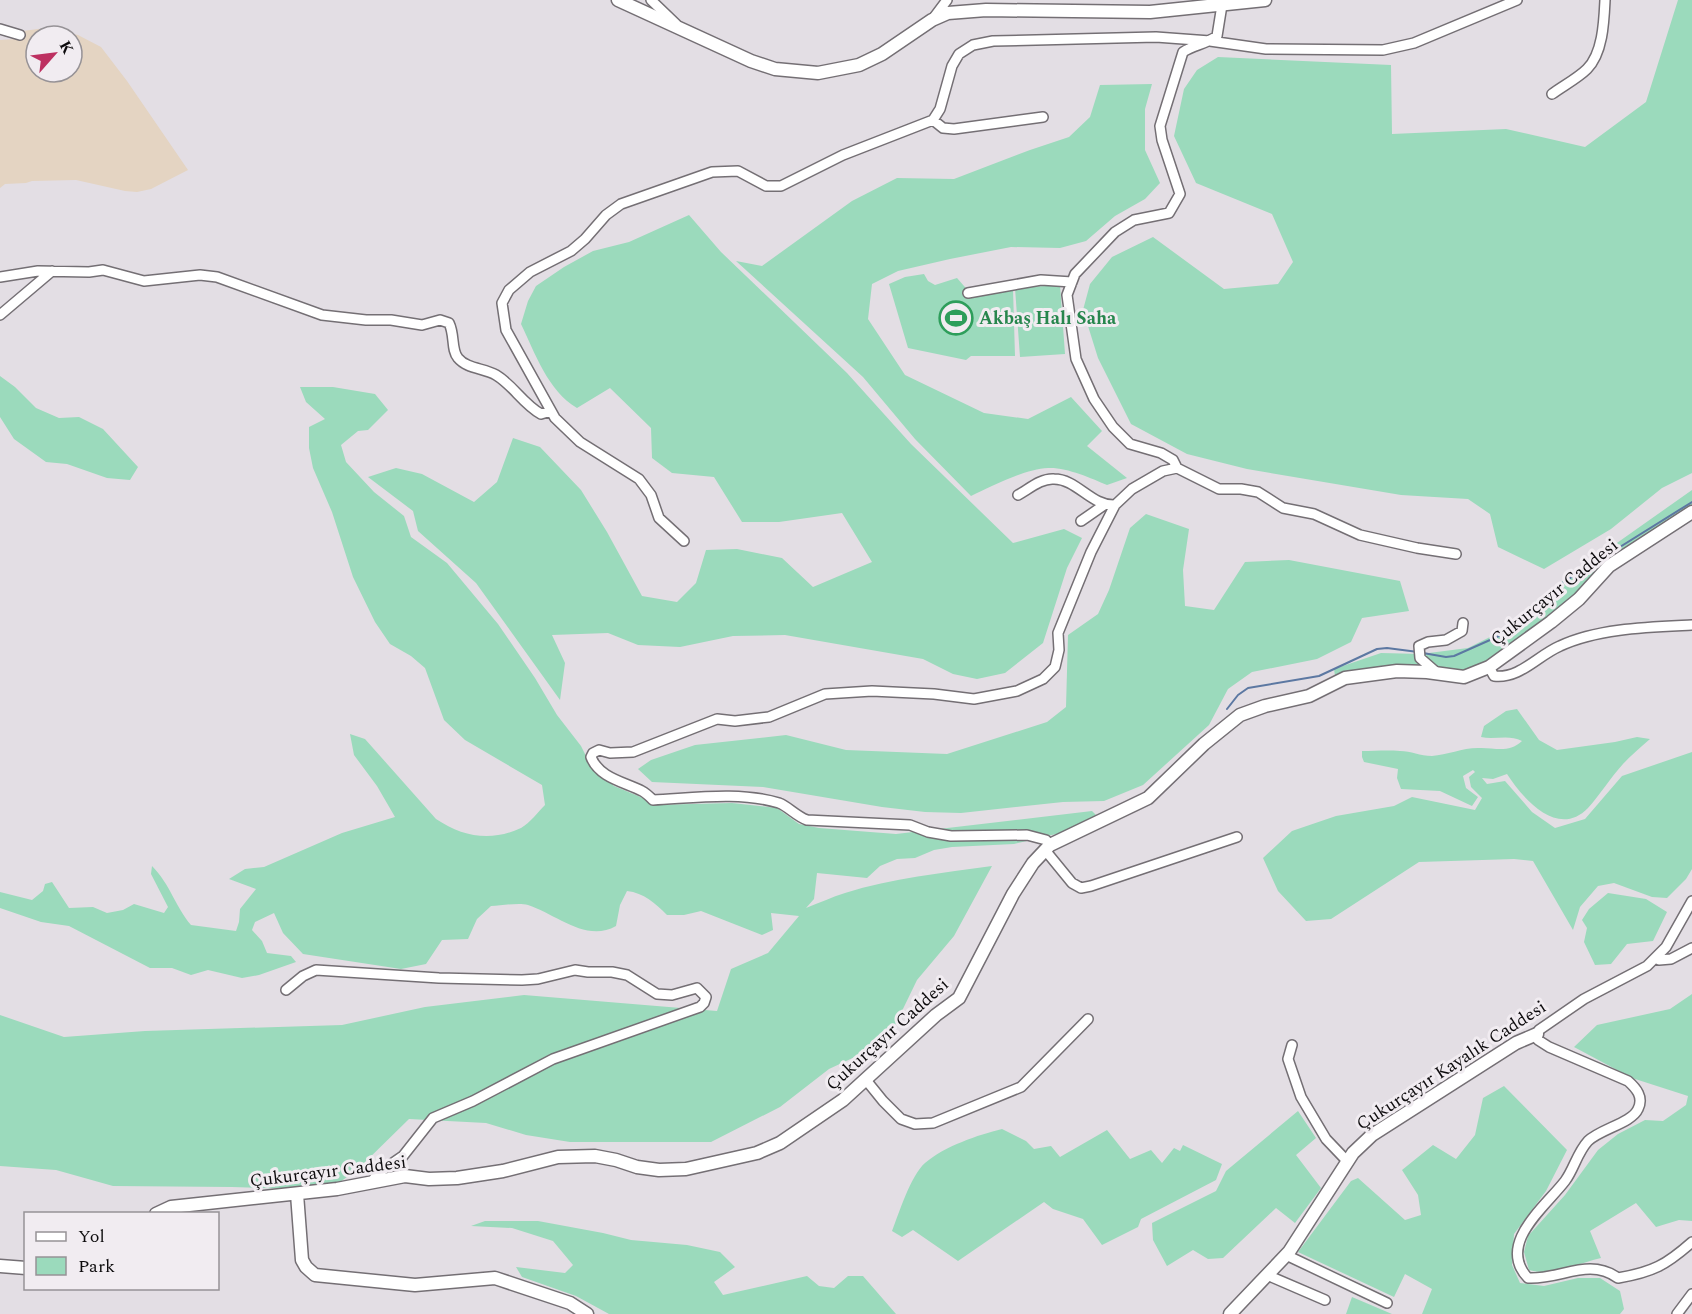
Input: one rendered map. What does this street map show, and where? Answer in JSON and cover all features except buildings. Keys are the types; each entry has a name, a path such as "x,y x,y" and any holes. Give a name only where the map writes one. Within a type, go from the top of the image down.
{"street":[{"path":"618,0 719,47 775,69 818,73 859,65 904,40 932,20 948,13 986,10 1150,12 1265,0"},
{"path":"651,0 679,28"},
{"path":"932,20 947,0"},
{"path":"684,541 659,518 651,495 639,479 580,442 555,418 506,330 502,303 509,290 530,272 571,251 606,215 621,204 712,172 738,171 766,186 781,186 843,155 933,120 940,109 952,66 959,54 973,45 993,41 1156,37 1210,41 1266,49 1383,50 1414,43 1517,0"},
{"path":"1552,94 1587,69 1596,56 1605,0"},
{"path":"1222,5 1217,36 1183,52 1160,126 1162,140 1180,194 1169,213 1134,220 1115,232 1075,274 1067,295 1076,358 1094,399 1113,427 1130,444 1167,456 1173,460 1177,468 1219,489 1258,492 1283,508 1314,514 1360,535 1456,554"},
{"path":"0,30 20,35"},
{"path":"933,120 943,128 954,129 1044,117"},
{"path":"0,277 38,271 103,270 144,281 200,275 217,278 322,315 366,320 391,320 422,325 440,320 449,323 454,333 453,345 456,357 465,364 496,375 530,408 541,414 550,411"},
{"path":"0,315 52,272"},
{"path":"968,293 1041,280 1072,282"},
{"path":"1177,468 1164,471 1132,489 1115,505 1091,552 1058,633 1059,650 1055,668 1043,679 1017,691 974,699 934,694 872,691 825,694 769,717 735,721 717,719 633,752 610,753 599,750 591,757 592,761 610,778 643,791 653,800 706,796 765,800 783,804 796,816 807,820 910,825 928,832 951,836 1027,835 1046,840 1048,848 1072,883 1082,888 1237,837"},
{"path":"1018,495 1053,478 1065,481 1104,505 1115,505"},
{"path":"1081,521 1104,505"},
{"name":"Çukurçayır Caddesi","path":"160,1212 171,1207 337,1189 405,1176 429,1179 457,1178 503,1171 558,1157 595,1156 637,1167 659,1170 686,1169 757,1153 780,1143 843,1100 936,1015 959,998 1013,894 1033,863 1048,848 1148,798 1204,744 1240,715 1265,706 1309,696 1345,678 1397,671 1464,677 1490,668 1572,605 1610,566 1692,512"},
{"path":"1438,673 1420,658 1419,646 1452,637 1462,631 1463,623"},
{"path":"1490,668 1494,676 1506,678 1560,646 1592,635 1647,627 1692,625"},
{"name":"Çukurçayır Kayalık Caddesi","path":"1230,1314 1286,1255 1347,1161 1372,1135 1516,1043 1537,1034 1539,1030 1584,999 1647,966 1666,947 1692,901"},
{"path":"1657,957 1659,960 1671,959 1692,948"},
{"path":"286,990 303,976 316,970 439,978 522,980 538,979 575,970 627,975 657,994 672,995 697,988 706,997 700,1007 553,1059 473,1101 433,1118 403,1156 376,1174 372,1182"},
{"path":"866,1080 901,1119 915,1124 933,1123 1021,1087 1088,1019"},
{"path":"1537,1034 1538,1040 1549,1047 1628,1081 1637,1090 1640,1099 1638,1109 1632,1116 1607,1128 1589,1141 1566,1179 1534,1216 1518,1241 1523,1272 1528,1278 1544,1279 1571,1271 1594,1269 1607,1270 1618,1278 1640,1274 1671,1261 1692,1242"},
{"path":"1292,1045 1288,1059 1301,1097 1326,1139 1347,1161"},
{"path":"297,1194 302,1260 315,1275 415,1285 495,1278 570,1303 587,1314"},
{"path":"1286,1255 1387,1303"},
{"path":"0,1266 24,1268"},
{"path":"1267,1275 1325,1300"},
{"path":"1677,1314 1692,1294"}],"shaded area":[{"path":"24,31 24,84 84,84 84,38 101,47 188,170 151,189 137,192 76,180 32,181 5,184 0,188 0,40 16,39"}],"green space":[{"path":"1678,0 1692,0 1692,473 1662,488 1611,529 1544,569 1498,547 1490,514 1468,499 1401,495 1247,469 1187,454 1131,424 1098,358 1083,310 1090,284 1112,257 1153,237 1224,289 1278,284 1293,262 1272,214 1196,183 1174,136 1184,89 1197,70 1218,57 1391,65 1392,134 1506,129 1585,147 1646,102"},
{"path":"1152,84 1145,109 1145,150 1160,183 1145,199 1115,216 1086,241 1060,248 1011,247 898,271 872,284 868,319 905,375 984,413 1028,419 1071,397 1102,431 1087,446 1127,478 1107,485 1070,471 1055,468 1039,469 1019,475 971,496 915,439 863,377 736,261 762,266 852,201 897,178 954,179 1069,137 1090,117 1100,85"},
{"path":"689,215 721,252 847,373 911,444 1013,543 1064,529 1082,538 1067,568 1043,643 1005,673 977,679 953,674 923,659 785,635 733,636 680,647 638,645 608,633 552,635 565,663 560,700 476,583 418,531 413,511 368,477 396,468 422,474 474,502 497,482 513,438 540,447 581,490 642,596 677,602 696,583 706,550 737,549 782,558 813,587 872,562 842,513 779,522 742,522 714,477 672,473 652,458 651,428 610,388 577,408 558,392 537,359 521,324 528,301 536,286 593,251 629,242"},
{"name":"Akbaş Halı Saha","path":"924,274 928,281 935,285 957,278 971,294 1013,289 1015,356 971,356 966,360 908,348 889,284 905,277"},
{"path":"1060,285 1065,354 1020,357 1015,288"},
{"path":"0,376 36,408 59,418 79,417 103,429 138,467 130,480 107,478 67,464 46,462 14,439 0,417"},
{"path":"300,387 333,387 375,394 388,410 368,430 358,431 341,445 346,462 374,492 404,516 411,537 447,563 498,624 557,715 581,746 591,766 614,786 643,798 652,805 732,803 777,808 799,824 819,828 896,834 1092,811 1096,815 1073,830 1014,844 952,847 934,850 915,858 897,859 880,866 867,878 817,873 814,899 806,908 881,883 992,866 954,936 917,980 887,1042 829,1069 780,1107 711,1142 570,1142 526,1135 486,1123 409,1119 358,1169 329,1190 113,1186 56,1170 0,1166 0,1015 64,1037 145,1031 342,1025 425,1007 524,995 717,1011 731,969 768,953 799,916 771,913 773,930 762,935 701,911 684,915 667,915 649,899 627,891 620,905 616,926 594,931 571,925 524,904 491,906 477,919 468,939 442,940 426,964 401,969 303,954 283,933 274,913 255,922 252,930 262,941 267,953 291,956 296,962 259,975 242,978 208,970 191,975 172,968 150,968 69,926 41,922 0,908 0,892 32,900 43,891 45,884 52,882 69,908 93,907 107,913 123,910 134,904 164,913 168,907 151,874 152,866 191,925 236,931 240,909 256,889 229,879 245,869 264,867 342,833 395,817 377,786 354,755 350,734 365,739 436,819 456,830 477,836 510,832 524,826 545,805 542,785 465,740 444,720 425,668 411,656 390,644 375,622 353,577 332,512 313,468 309,448 309,427 325,419 306,402"},
{"path":"1692,490 1692,508 1486,665 1470,671 1335,676 1334,669 1381,653 1421,654 1468,648 1496,634 1546,593"},
{"path":"1146,514 1189,529 1183,570 1185,606 1214,610 1245,562 1289,560 1400,581 1409,611 1362,618 1351,642 1317,659 1252,672 1228,689 1209,725 1143,785 1104,801 1063,802 961,813 925,812 763,787 652,782 638,769 651,760 695,745 786,735 846,750 947,754 1047,722 1066,707 1068,635 1098,614 1109,590 1130,528"},
{"path":"1517,709 1539,740 1557,750 1637,737 1650,739 1623,764 1588,808 1577,816 1565,819 1542,812 1522,794 1507,774 1493,779 1482,778 1487,784 1505,781 1532,812 1555,828 1585,819 1622,776 1692,752 1692,869 1686,879 1667,898 1652,897 1614,883 1598,886 1580,907 1573,930 1533,861 1514,859 1419,862 1331,919 1306,921 1278,891 1263,858 1292,831 1336,816 1394,806 1412,797 1475,810 1482,798 1471,787 1469,777 1475,772 1473,770 1463,776 1466,788 1478,797 1472,806 1440,791 1401,789 1397,778 1398,769 1364,762 1362,751 1404,751 1432,756 1472,748 1511,747 1522,741 1512,738 1481,737 1484,726 1506,711"},
{"path":"1608,893 1646,899 1667,912 1653,941 1627,944 1611,964 1595,965 1584,942 1587,928 1582,920 1589,909"},
{"path":"1692,994 1692,1221 1679,1220 1656,1227 1636,1203 1590,1231 1601,1258 1556,1271 1529,1270 1524,1252 1528,1236 1565,1195 1598,1150 1618,1134 1645,1120 1663,1121 1686,1105 1688,1096 1632,1078 1574,1047 1597,1025 1670,1009"},
{"path":"1504,1086 1567,1150 1546,1191 1514,1234 1512,1265 1520,1283 1544,1286 1578,1278 1600,1278 1620,1291 1624,1309 1620,1314 1422,1314 1432,1289 1405,1274 1394,1297 1298,1252 1351,1181 1358,1178 1405,1220 1421,1215 1418,1195 1402,1170 1433,1145 1456,1159 1475,1135 1483,1098"},
{"path":"1298,1111 1316,1138 1296,1155 1321,1188 1295,1223 1276,1208 1223,1258 1208,1259 1193,1250 1167,1266 1153,1240 1152,1223 1216,1191 1226,1171"},
{"path":"1002,1129 1026,1141 1034,1149 1051,1146 1060,1157 1107,1130 1130,1159 1151,1150 1162,1163 1174,1148 1180,1151 1183,1145 1222,1164 1216,1180 1141,1219 1138,1227 1102,1245 1083,1219 1053,1209 1044,1202 958,1261 913,1230 902,1237 892,1231 910,1185 925,1163 952,1146"},
{"path":"485,1221 538,1221 631,1240 687,1245 720,1252 735,1267 714,1282 723,1295 807,1276 819,1286 834,1288 848,1276 863,1276 896,1314 609,1314 576,1296 522,1277 516,1267 565,1273 573,1265 553,1241 512,1228 471,1226"},
{"path":"1352,1297 1392,1314 1346,1314"}],"waterway":[{"path":"1423,653 1454,656 1499,636 1522,619 1559,585 1692,502"},
{"path":"1227,709 1238,695 1248,688 1319,676 1377,649 1418,652"}],"place":[{"name":"Akbaş Halı Saha","path":"956,318"}]}
